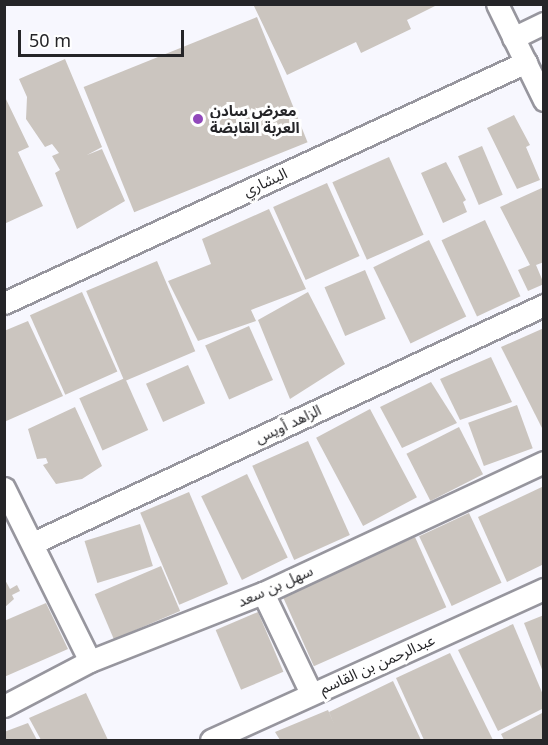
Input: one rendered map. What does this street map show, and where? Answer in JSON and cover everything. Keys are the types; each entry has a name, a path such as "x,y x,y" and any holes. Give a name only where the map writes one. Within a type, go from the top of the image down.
{"street":[{"path":"497,4 543,100"},
{"path":"513,38 543,23"},
{"name":"البشاري","path":"4,303 526,62"},
{"name":"الزاهد أويس","path":"33,543 543,304"},
{"name":"سهل بن سعد","path":"4,706 90,661 263,593 543,462"},
{"path":"4,488 90,661"},
{"name":"عبدالرحمن بن القاسم","path":"211,741 311,693 543,589"},
{"path":"263,593 311,693"}],"building":[{"path":"253,4 439,4 407,20 411,29 361,53 356,42 287,75"},
{"name":"معرض سادن العربة القابضة","path":"257,17 308,142 134,212 84,87"},
{"path":"65,59 102,147 87,155 102,149 125,201 77,229 55,173 60,170 52,156 59,153 52,144 45,147 26,119 27,97 19,79"},
{"path":"4,95 29,147 18,152 43,206 4,224"},
{"path":"514,115 530,145 526,147 540,180 517,189 487,128"},
{"path":"482,146 503,195 479,205 458,156"},
{"path":"389,157 424,235 367,260 332,182"},
{"path":"446,162 466,200 463,202 467,212 443,223 421,173"},
{"path":"327,183 360,256 306,280 273,207"},
{"path":"544,187 544,262 536,265 544,284 528,291 518,270 530,265 500,207"},
{"path":"269,209 306,289 251,310 256,321 198,341 168,281 211,264 202,239"},
{"path":"485,220 520,296 477,316 441,240"},
{"path":"429,240 466,316 411,344 373,267"},
{"path":"157,261 195,351 124,381 86,291"},
{"path":"365,270 386,319 345,336 324,287"},
{"path":"82,292 117,371 65,395 30,315"},
{"path":"308,292 345,364 290,399 258,320"},
{"path":"28,321 63,396 4,422 4,331"},
{"path":"249,326 273,380 229,399 205,346"},
{"path":"544,328 544,432 501,347"},
{"path":"491,357 512,402 460,420 440,379"},
{"path":"188,365 205,403 163,422 146,384"},
{"path":"125,378 148,430 103,450 79,398"},
{"path":"431,382 457,423 402,448 380,407"},
{"path":"517,405 533,448 484,466 468,423"},
{"path":"75,407 102,466 82,479 56,484 43,465 48,463 46,458 37,459 28,429"},
{"path":"370,409 417,497 363,526 316,438"},
{"path":"459,427 483,474 430,501 406,454"},
{"path":"308,441 350,535 294,560 252,466"},
{"path":"247,474 288,558 242,580 201,496"},
{"path":"544,486 544,564 507,582 478,517"},
{"path":"189,492 228,584 179,605 140,513"},
{"path":"469,513 502,583 452,606 419,536"},
{"path":"140,524 153,566 97,583 85,541"},
{"path":"415,537 446,607 314,666 283,596"},
{"path":"161,566 180,611 114,639 95,594"},
{"path":"4,578 10,589 17,585 20,591 12,595 14,599 4,608"},
{"path":"46,603 68,649 4,677 4,621"},
{"path":"258,612 283,672 241,690 216,630"},
{"path":"544,615 544,672 543,672 524,623"},
{"path":"513,624 544,697 544,708 498,731 458,650"},
{"path":"450,653 493,740 424,740 396,678"},
{"path":"393,681 421,740 280,740 275,732 328,710 335,726 329,712"},
{"path":"86,693 108,740 41,740 29,718"},
{"path":"544,712 544,740 504,740 501,734"},
{"path":"28,723 37,740 4,740 4,732"}],"place":[{"name":"معرض سادن العربة القابضة","path":"198,119"}]}
